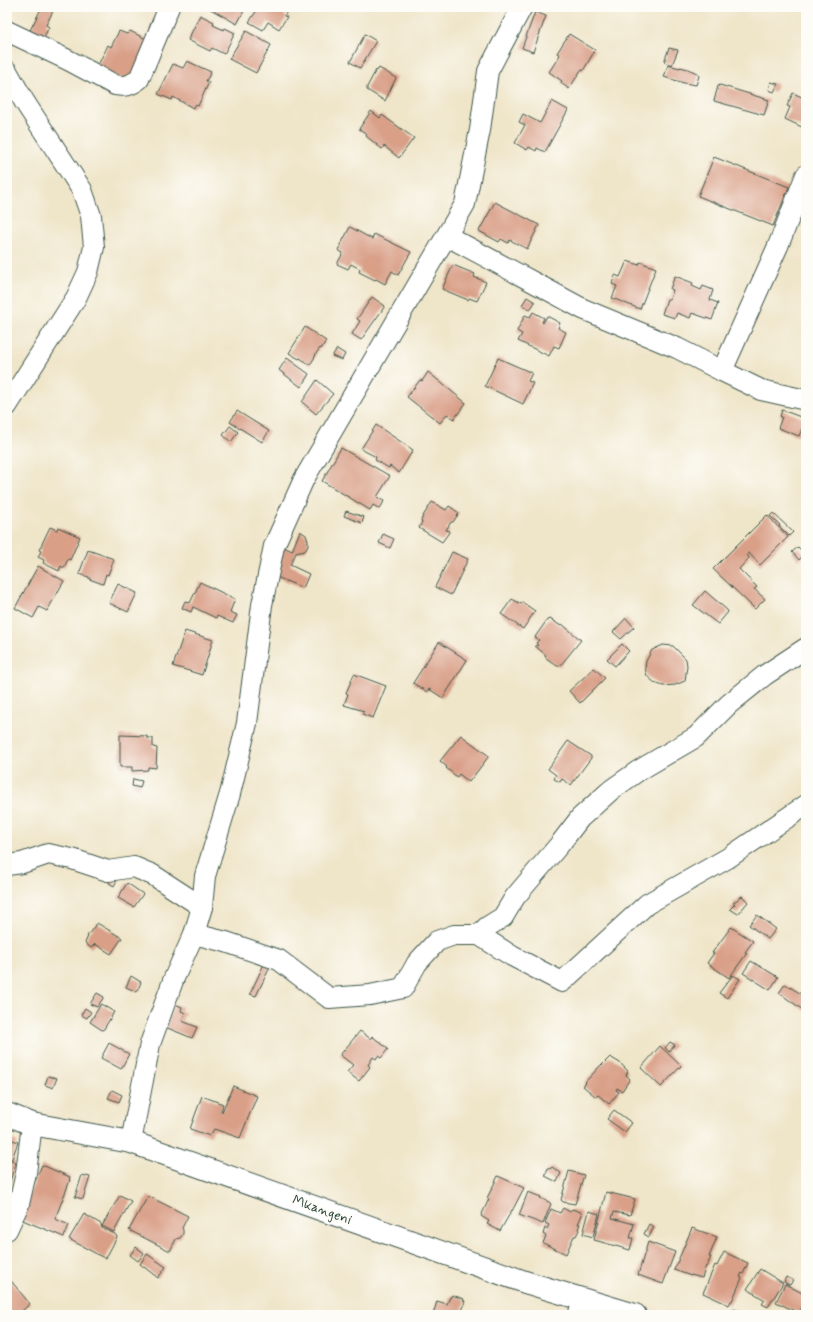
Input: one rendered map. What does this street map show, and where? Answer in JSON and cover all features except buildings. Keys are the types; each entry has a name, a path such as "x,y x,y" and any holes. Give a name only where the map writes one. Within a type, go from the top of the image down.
{"street":[{"path":"7,31 68,60 115,85 123,87 131,85 139,80 169,7"},
{"path":"131,1142 150,1044 174,978 194,934 202,907 205,876 230,794 247,723 262,605 274,546 304,480 465,204 480,130 488,70 522,7"},
{"path":"7,71 24,101 82,190 91,216 94,247 88,272 76,298 7,406"},
{"path":"722,371 778,246 806,176"},
{"path":"447,236 583,310 676,348 760,390 806,400"},
{"path":"479,935 487,927 503,916 515,897 580,818 610,790 696,737 729,704 765,675 806,648"},
{"path":"194,934 226,942 279,960 329,998 370,995 403,988 417,963 437,941 454,935 479,935 512,956 562,982 647,904 728,858 806,805"},
{"path":"7,865 22,863 48,854 72,859 108,870 134,867 153,875 202,907"},
{"name":"Mkangeni","path":"7,1114 32,1124 131,1142 525,1282 581,1307 635,1315"},
{"path":"7,1230 19,1204 26,1173 32,1124"}]}
